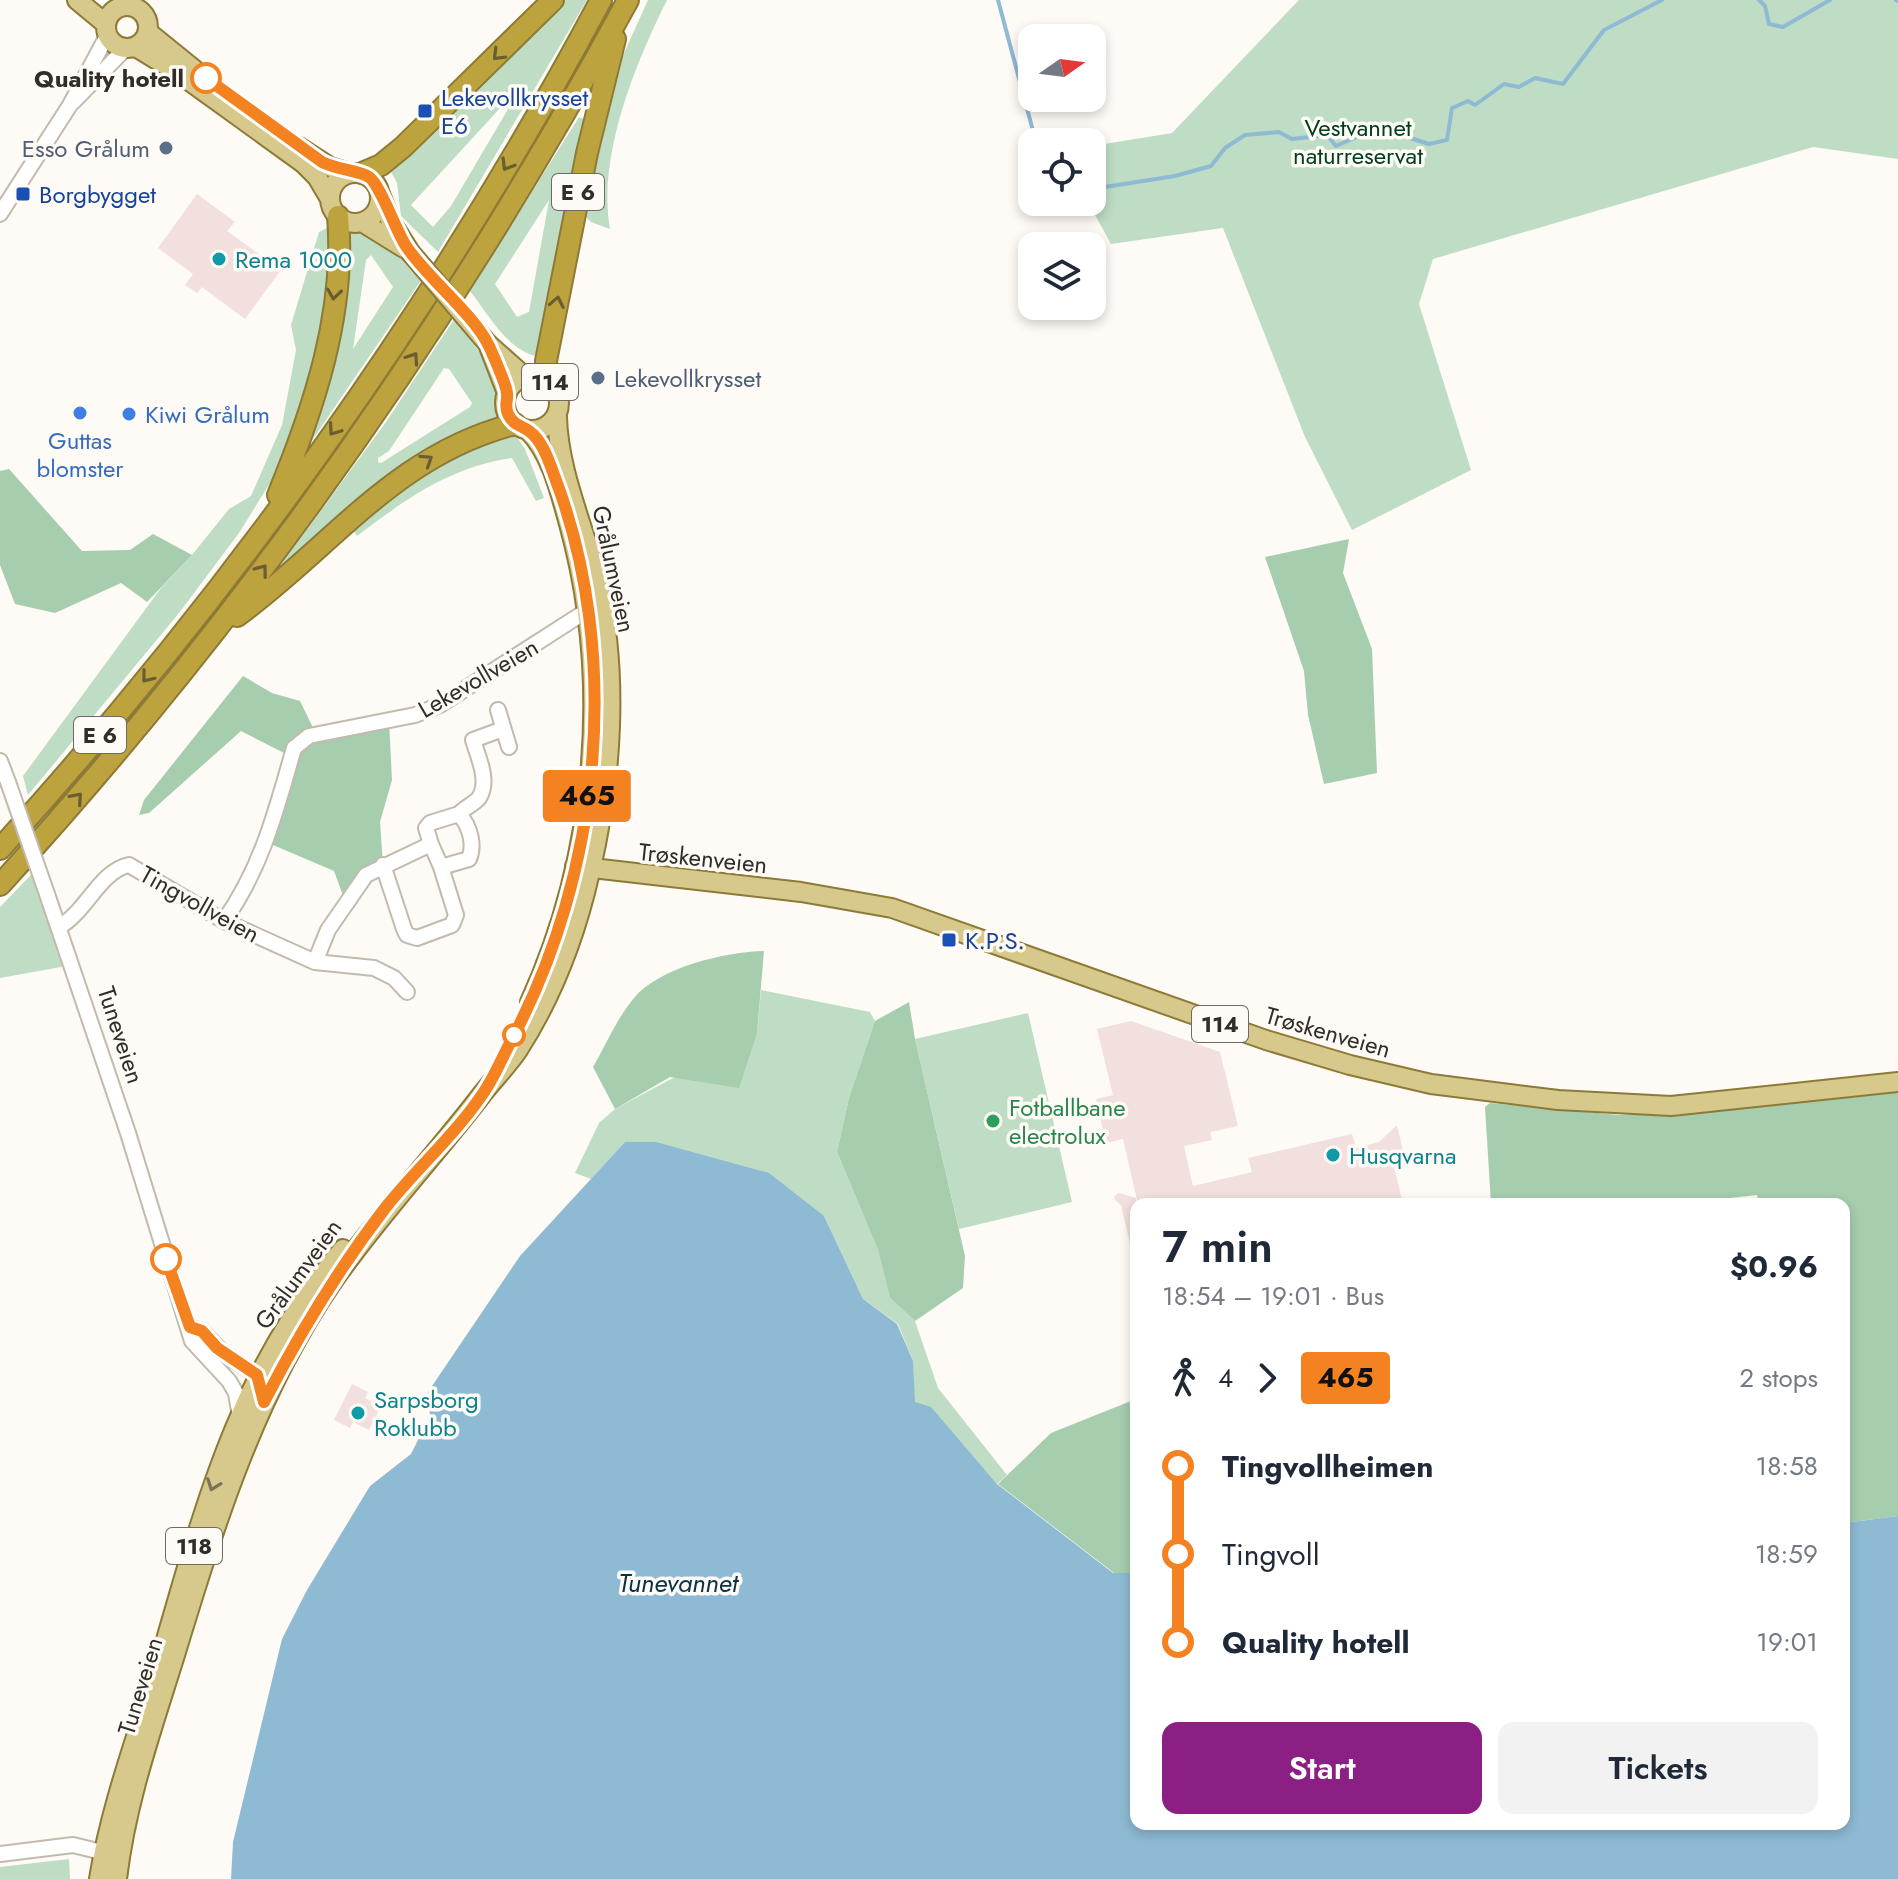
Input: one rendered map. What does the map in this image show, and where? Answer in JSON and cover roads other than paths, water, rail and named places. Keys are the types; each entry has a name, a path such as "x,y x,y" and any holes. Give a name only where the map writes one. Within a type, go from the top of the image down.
{"highway":[{"path":"356,173 381,165 403,147 553,0"},
{"name":"E 6","path":"0,849 109,724 267,524 370,378 454,251 539,111 601,0"},
{"name":"E 6","path":"535,378 546,361 587,153 626,4"},
{"name":"E 6","path":"0,885 215,632 315,499 434,327 559,123 626,4"},
{"name":"E 6","path":"267,524 304,432 320,378 339,258 334,208"},
{"name":"E 6","path":"215,632 410,471 466,439 521,427"}],"main road":[{"path":"77,0 118,47 130,48 190,81 303,163 317,177 334,208"},
{"name":"114","path":"106,30 119,3 149,16 310,154 330,167 374,181 394,236"},
{"path":"130,48 144,41 149,16"},
{"path":"334,208 333,185 356,173"},
{"path":"362,222 374,214 380,194"},
{"name":"114","path":"334,208 349,222 362,222 394,236 488,344 535,378 552,384 560,399 557,416 544,428 521,427 505,407 507,393 511,386 535,378"},
{"name":"114","path":"488,344 507,393"},
{"name":"Grålumveien","path":"557,416 564,464 600,594 609,702 608,758 583,868"},
{"name":"Grålumveien","path":"264,1402 325,1293 386,1208 518,1050 553,983 582,904 594,720 589,613 579,561 558,486 544,451 521,427"},
{"name":"Trøskenveien","path":"583,868 823,895 892,908 1266,1040 1350,1065 1431,1084 1621,1106 1671,1106 1898,1082"},
{"name":"Grålumveien","path":"257,1375 323,1273 364,1225 386,1208"},
{"name":"Tuneveien","path":"117,1879 111,1854 209,1494 239,1411 257,1375"},
{"name":"Tuneveien","path":"99,1879 111,1854 141,1764 233,1474 264,1402"}],"street":[{"path":"0,214 70,105 106,30"},
{"path":"70,105 130,48"},
{"name":"Lekevollveien","path":"224,921 244,892 261,858 294,748 299,741 309,736 415,715 440,705 589,613 600,594"},
{"path":"498,710 509,747"},
{"path":"383,865 407,935 417,938 452,925 456,915 426,828 430,823 459,814 478,800 483,787 483,774 473,740 503,729"},
{"name":"Tuneveien","path":"0,761 59,927 192,1341 236,1393 239,1411"},
{"path":"441,867 469,859 473,849 465,821 459,814"},
{"path":"315,962 328,930 345,901 366,875 431,844"},
{"name":"Tingvollveien","path":"59,927 91,899 110,872 129,865 224,921 315,962 374,968 394,978 407,992"},
{"path":"190,1327 202,1331 217,1348 257,1375 264,1402"},
{"path":"0,1854 73,1845 111,1854"}],"water":[{"name":"Tunevannet","path":"625,1142 656,1142 769,1173 824,1216 863,1299 897,1324 913,1361 915,1402 931,1407 997,1484 1113,1573 1130,1573 1130,1830 1850,1830 1850,1522 1898,1516 1898,1879 231,1879 233,1842 282,1639 307,1590 370,1486 411,1454 430,1416 428,1392 520,1256"}],"waterway":[{"path":"998,0 1032,128"},
{"path":"1106,187 1175,176 1211,166 1225,148 1245,135 1279,132 1292,139 1327,135 1336,146 1359,136 1372,126 1429,144 1447,140 1452,108 1468,101 1475,105 1504,84 1519,87 1535,78 1563,84 1604,30 1662,0"},
{"path":"1759,0 1765,6 1769,24 1783,27 1830,0"}],"place":[{"name":"Quality hotell","path":"206,78"},
{"name":"Lekevollkrysset E6","path":"425,111"},
{"name":"Esso Grålum","path":"166,148"},
{"name":"Borgbygget","path":"23,194"},
{"name":"Rema 1000","path":"219,259"},
{"name":"Lekevollkrysset","path":"598,378"},
{"name":"Guttas blomster","path":"80,413"},
{"name":"Kiwi Grålum","path":"129,414"},
{"name":"K.P.S.","path":"949,940"},
{"name":"Fotballbane electrolux","path":"993,1121"},
{"name":"Husqvarna","path":"1333,1155"},
{"name":"Sarpsborg Roklubb","path":"358,1413"}],"park label":[{"name":"Vestvannet naturreservat","path":"1358,141"}]}
